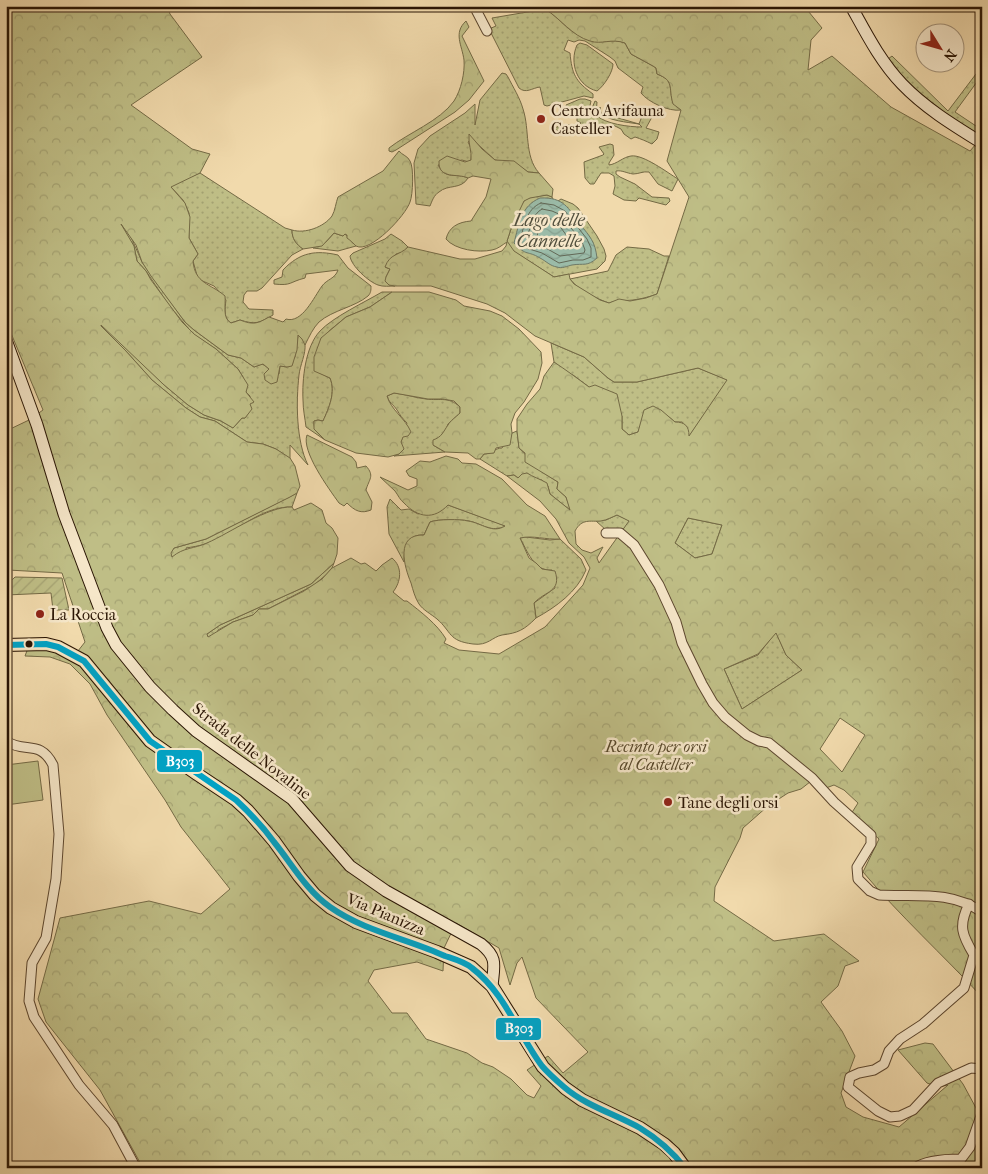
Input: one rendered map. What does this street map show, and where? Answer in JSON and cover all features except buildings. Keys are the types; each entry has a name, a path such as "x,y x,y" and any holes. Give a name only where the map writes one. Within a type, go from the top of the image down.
{"main road":[{"name":"Via Pianizza","path":"27,644 58,646 84,660 150,741 236,800 248,811 274,841 299,876 331,908 356,922 457,960 471,968 492,986 543,1067 565,1088 582,1100 640,1128 664,1144 674,1153 685,1168"},
{"path":"6,645 27,644"}],"street":[{"path":"474,6 487,31"},
{"path":"851,6 870,40 900,82 930,109 982,143"},
{"name":"Strada delle Novaline","path":"6,340 37,425 64,514 106,628 116,645 150,687 196,731 292,799 350,866 386,891 481,944 490,952 494,963 492,986"},
{"path":"606,533 620,534 634,545 659,585 676,622 682,642 702,684 713,703 725,717 746,735 769,743 812,778 834,802 871,835 871,844 857,867 858,879 870,891 879,895 910,896 928,894 943,896 969,904 982,912"},
{"name":"Via Pianizza","path":"6,651 27,644"},
{"path":"6,741 12,746 39,749 48,755 53,764 59,834 56,879 46,938 32,963 30,1002 34,1017 79,1085 113,1125 136,1168"},
{"path":"969,904 963,917 962,931 966,943 974,955 964,988 923,1024 900,1039 889,1051 884,1064 874,1070 850,1077 848,1087 878,1111 890,1117 900,1116 913,1110 938,1083 971,1068 982,1069"},
{"path":"915,1168 933,1162 961,1159 970,1147 982,1113"}],"green space":[{"name":"Recinto per orsi al Casteller","path":"6,6 167,6 170,14 202,57 131,105 192,149 210,154 200,173 171,187 185,203 190,217 189,238 198,254 193,261 194,269 200,279 225,296 225,315 228,321 231,323 240,320 255,323 269,317 283,322 286,319 292,319 302,314 322,286 338,270 306,274 305,278 288,284 274,284 274,280 282,277 283,270 289,264 309,254 338,255 348,268 371,286 370,294 363,300 331,314 319,322 305,345 298,335 297,350 292,366 280,366 277,382 271,384 265,380 264,374 269,369 263,364 254,367 241,358 228,355 185,322 151,276 142,262 136,245 121,224 134,246 137,261 182,322 238,369 248,385 246,392 254,402 250,404 252,409 233,428 204,415 188,405 163,384 101,326 152,380 186,408 200,417 215,421 247,442 263,444 276,449 290,458 295,466 300,486 297,493 290,497 206,539 174,548 171,553 172,557 181,551 207,543 261,515 282,508 292,507 294,510 311,503 322,510 326,523 332,528 338,538 337,554 334,563 311,584 220,625 207,634 208,637 233,622 253,615 259,609 268,609 304,591 322,579 332,568 351,558 361,564 365,563 376,571 392,558 398,566 400,575 398,584 393,592 433,623 446,639 444,643 459,650 499,654 545,627 583,585 590,568 584,557 569,543 556,519 540,501 507,476 514,475 518,478 522,474 527,473 547,483 550,494 570,510 566,497 557,489 558,482 525,462 525,453 519,448 517,431 517,419 540,389 544,376 554,362 589,387 595,385 617,394 622,416 622,429 629,435 638,432 644,410 653,406 675,422 686,425 689,436 727,380 698,368 637,382 614,382 584,357 535,336 505,313 487,304 431,286 395,286 389,285 385,281 390,269 385,267 389,259 408,247 460,259 475,259 502,251 506,246 507,242 498,248 487,251 474,251 455,246 446,239 449,231 455,226 471,221 486,197 491,179 449,175 442,171 440,167 439,161 447,156 465,162 471,160 469,134 495,160 514,161 528,172 539,173 553,189 552,197 547,195 524,201 507,241 514,251 554,277 569,274 574,284 600,300 609,303 619,299 630,301 657,294 689,197 667,161 681,110 673,104 669,82 657,74 656,68 631,54 625,43 615,41 594,42 584,39 545,9 548,6 804,6 822,28 811,40 808,70 832,56 891,107 970,151 976,144 982,147 982,997 863,872 879,839 851,814 858,803 844,790 834,785 826,788 815,778 801,789 788,793 768,806 743,828 740,838 715,887 714,901 774,941 824,934 859,961 845,966 838,986 821,1002 842,1031 855,1056 841,1093 846,1107 863,1117 899,1127 948,1085 938,1087 927,1083 898,1050 925,1043 933,1044 963,1084 982,1119 982,1168 143,1168 100,1090 46,1022 38,999 60,918 149,901 201,914 230,889 181,827 165,800 107,715 90,684 70,664 50,657 25,656 28,648 46,648 74,656 85,642 62,573 8,570 6,575 6,431 29,420 43,410 8,326 6,314","holes":["617,515 629,521 599,563 597,558 603,547 591,553 582,550 576,544 575,531 583,522 607,519","688,518 722,525 712,554 695,558 675,543","776,633 786,655 802,670 742,709 724,669 758,654","840,718 865,735 842,772 820,749","456,923 499,948 510,985 517,963 522,957 536,998 588,1052 563,1073 548,1056 527,1070 541,1086 534,1098 527,1095 511,1079 493,1067 482,1063 467,1053 426,1039 407,1013 392,1013 368,981 374,970 417,962 443,971 444,948"]},
{"path":"545,9 578,35 596,41 625,43 631,54 656,68 657,74 669,82 673,103 681,110 665,108 649,100 641,93 643,87 618,68 615,61 585,41 579,40 574,42 568,40 564,50 570,53 573,72 578,81 593,94 593,98 584,96 547,106 544,105 540,87 527,91 519,88 489,29 496,26 492,18"},
{"path":"466,21 469,27 462,36 484,81 469,100 455,112 396,150 389,151 389,148 397,142 441,115 454,101 461,87 463,76 464,60 459,35"},
{"path":"580,43 587,45 613,64 608,79 597,91 584,84 576,73 574,59 577,45"},
{"path":"892,56 948,111 982,66 982,75 955,112 982,130 982,139 919,93 888,59"},
{"path":"502,73 508,77 522,105 531,159 539,173 528,172 516,164 495,160 472,139 468,142 472,150 469,162 462,160 438,165 448,175 468,178 465,182 439,192 434,196 430,206 416,204 414,163 418,149 430,136 465,113 475,104 475,125 480,100"},
{"path":"580,99 591,101 589,110 572,115 571,111 568,112 566,105"},
{"path":"595,101 597,102 596,115 605,121 617,124 642,127 639,124 644,111 652,117 646,128 659,132 657,139 652,144 635,137 631,139 621,129 613,125 599,128 590,127 581,131 564,129 558,131 554,128 564,125 575,126 581,123 577,121 577,117 590,113"},
{"path":"600,107 601,113 639,124 608,118 599,113"},
{"path":"613,145 614,155 609,165 631,156 636,156 649,161 678,179 672,191 658,184 649,172 633,174 616,171 616,174 620,177 635,184 652,197 669,198 670,201 666,205 639,198 636,201 624,200 613,194 615,186 614,176 609,173 601,173 594,184 590,184 585,178 584,162 603,155 599,147"},
{"path":"399,151 408,158 411,164 413,175 412,193 407,208 387,232 370,244 362,247 356,246 345,234 343,236 334,233 322,246 303,249 296,243 292,230 308,230 329,220 334,212 338,197 383,171"},
{"path":"200,173 285,228 292,230 295,241 303,249 292,255 262,288 257,291 247,291 244,295 243,302 249,309 273,310 273,315 257,322 240,320 231,323 228,321 225,313 226,300 214,286 198,279 193,261 198,254 189,238 189,213 183,200 171,187 131,237 142,262 185,322 228,355 241,358 254,367 262,364 279,374 280,366 287,367 295,357 298,335 302,339 305,348 299,375 297,397 298,421 301,445 308,465 290,445 290,459 276,449 263,444 247,442 215,421 200,417 152,380 101,327 77,243 156,191","holes":["120,225 134,246 137,261 168,304 193,334 216,349 238,369 243,377 246,392 250,396 249,412 233,428 204,415 188,405 139,360"]},
{"name":"Lago delle Cannelle","path":"547,195 553,199 536,203 558,201 561,199 573,204 578,208 597,236 606,256 605,261 597,269 554,277 510,249 507,241 514,220 524,201 529,198"},
{"path":"334,233 343,236 345,234 356,246 338,251 313,248 326,242"},
{"path":"391,234 408,247 403,252 396,254 385,267 390,269 386,277 389,285 395,286 380,286 370,281 361,273 350,256 385,239"},
{"path":"627,247 649,249 664,256 669,256 657,294 639,299 609,303 588,293 570,279 608,271 616,255"},
{"path":"382,292 392,292 370,307 346,317 329,331 320,373 330,378 332,394 323,421 314,421 315,429 325,440 306,427 303,383 311,346 320,331 326,326 341,315"},
{"path":"392,292 429,292 456,300 464,306 490,311 502,316 519,329 541,352 542,363 538,379 515,413 511,424 510,445 496,448 494,453 484,454 480,459 476,459 468,453 445,452 433,445 433,440 440,436 450,422 460,413 460,407 454,401 394,393 387,396 389,401 411,432 408,436 403,437 401,442 404,449 399,454 388,457 356,453 325,440 314,429 314,421 323,421 332,394 330,378 314,371 314,357 321,338 346,317 370,307"},
{"path":"104,335 171,552 174,548 206,539 297,493 292,507 269,511 216,540 186,548 207,634 220,625 311,584 334,563 327,574 314,585 268,609 259,609 253,615 218,630 213,656 166,552"},
{"path":"551,343 584,357 614,382 637,382 698,368 728,380 688,438 682,422 675,422 669,417 643,419 638,432 629,435 622,429 622,416 589,387 573,375 565,372 554,362"},
{"path":"394,393 448,400 460,407 460,413 448,424 445,432 433,445 445,452 394,456 399,454 407,423 387,396"},
{"path":"517,431 519,448 542,472 558,482 557,489 566,497 571,511 550,494 548,486 542,480 533,478 527,473 518,478 514,475 507,476 480,459 484,454 502,448 512,433"},
{"path":"307,435 352,457 356,462 357,468 366,466 369,469 371,475 366,490 372,502 371,510 361,512 355,510 347,503 344,506 339,503 312,460 306,442"},
{"path":"446,456 458,459 462,463 476,464 502,479 527,505 545,516 560,539 520,538 529,558 542,569 555,571 556,583 551,590 534,603 536,618 528,625 517,632 498,636 482,644 459,641 421,606 415,597 406,568 404,560 405,545 415,536 424,535 430,522 434,521 464,520 496,529 505,526 448,505 443,510 432,515 420,514 409,508 380,477 408,490 417,486 417,479 409,476 406,471 420,461 430,462"},
{"path":"390,499 401,510 409,509 418,514 448,505 506,526 495,529 460,520 430,522 424,535 418,535 410,539 406,547 404,562 389,534 387,507"},
{"path":"617,515 630,521 621,532 606,530 596,521 606,520"},
{"path":"688,518 722,525 712,554 695,558 675,543"},
{"path":"520,538 550,540 560,539 581,559 586,570 577,585 565,598 536,618 534,603 555,588 552,570 540,568 528,554"},
{"path":"15,577 62,578 69,610 53,610 51,593 6,595 8,584"},
{"path":"776,632 786,655 802,670 742,709 724,669 758,655"},
{"path":"38,761 43,800 6,805 6,765"}],"water":[{"name":"Lago delle Cannelle","path":"540,198 555,199 568,208 592,240 597,258 594,261 588,264 559,268 525,252 514,243 522,216 534,201"}],"transit line":[{"name":"B303","path":"6,645 46,644 58,647 84,661 150,741 236,800 246,810 265,831 306,885 321,900 343,915 372,929 469,966 493,989 533,1054 553,1077 573,1094 647,1132 670,1151 685,1168"}],"place":[{"name":"Centro Avifauna Casteller","path":"541,119"},
{"name":"La Roccia","path":"40,614"},
{"name":"Tane degli orsi","path":"668,802"}]}
